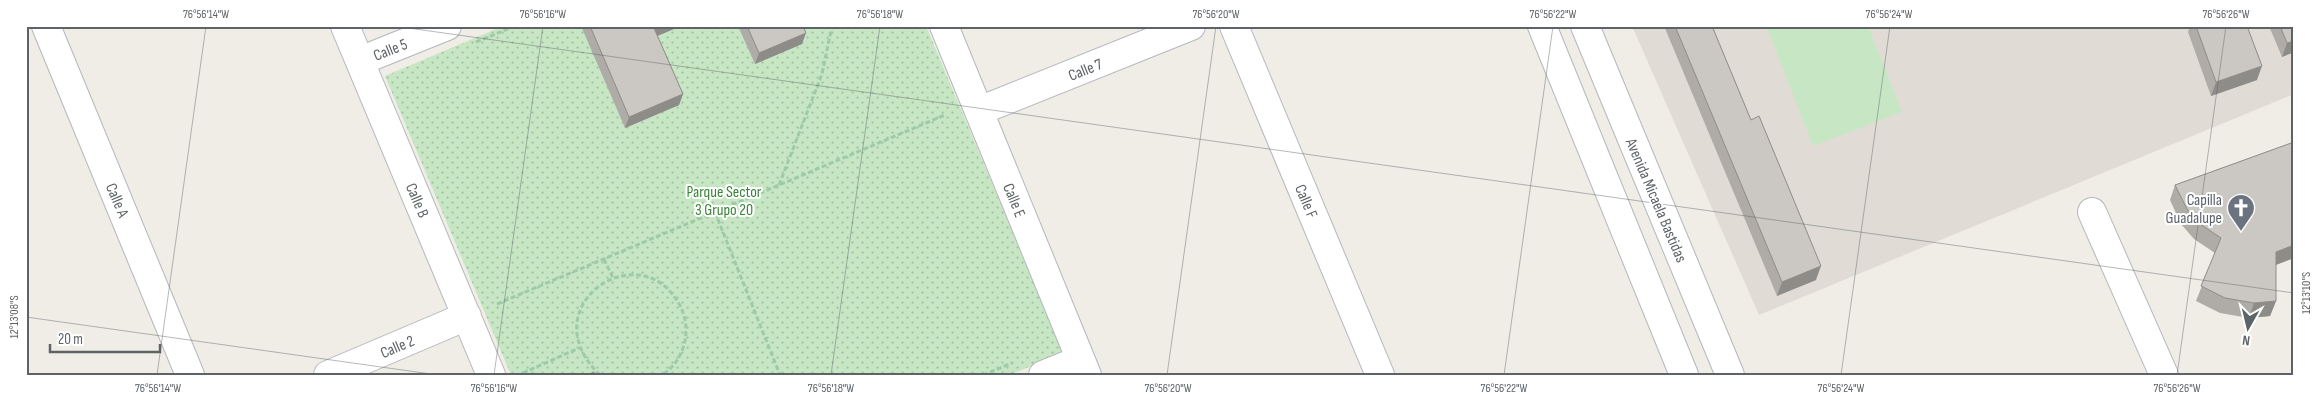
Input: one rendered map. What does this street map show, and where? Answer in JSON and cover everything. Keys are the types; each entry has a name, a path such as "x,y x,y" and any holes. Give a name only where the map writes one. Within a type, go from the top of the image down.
{"street":[{"name":"Calle A","path":"46,26 190,375"},
{"name":"Calle B","path":"346,26 491,375"},
{"name":"Calle 5","path":"360,61 447,26"},
{"name":"Calle E","path":"944,26 1084,367"},
{"name":"Calle 7","path":"977,107 1191,26"},
{"name":"Calle F","path":"1234,26 1380,375"},
{"path":"1542,26 1684,375"},
{"name":"Avenida Micaela Bastidas","path":"1585,26 1730,375"},
{"path":"2092,212 2164,375"},
{"name":"Calle 2","path":"328,375 467,316"},
{"path":"1042,375 1084,367"}],"path":[{"path":"471,45 515,26"},
{"path":"779,185 822,74 832,26"},
{"path":"467,316 779,185 977,107"},
{"path":"715,212 780,375"},
{"path":"604,259 613,278"},
{"path":"600,375 587,363 579,348 576,330 578,313 586,298 599,285 613,278 633,275 652,278 668,288 680,303 686,321 686,339 680,357 662,375"},
{"path":"519,375 579,348"}],"shaded area":[{"path":"1632,26 2294,26 2294,94 1759,315"}],"green space":[{"name":"Parque Sector 3 Grupo 20","path":"503,26 926,26 1063,353 1009,375 511,375 385,76"},
{"path":"1766,26 1868,26 1902,112 1813,146"}],"building":[{"path":"590,26 658,26 654,28 683,94 629,117"},
{"path":"747,26 803,26 806,33 759,53"},
{"path":"1675,26 1712,26 1751,120 1759,116 1821,266 1782,282"},
{"path":"2196,26 2247,26 2262,66 2216,82"},
{"path":"2280,26 2294,26 2294,41 2287,43"},
{"name":"Capilla Guadalupe","path":"2294,142 2294,245 2276,252 2276,301 2254,303 2225,298 2201,286 2221,238 2200,224 2187,209 2175,185"}],"place":[{"name":"Capilla Guadalupe","path":"2241,232"}]}
